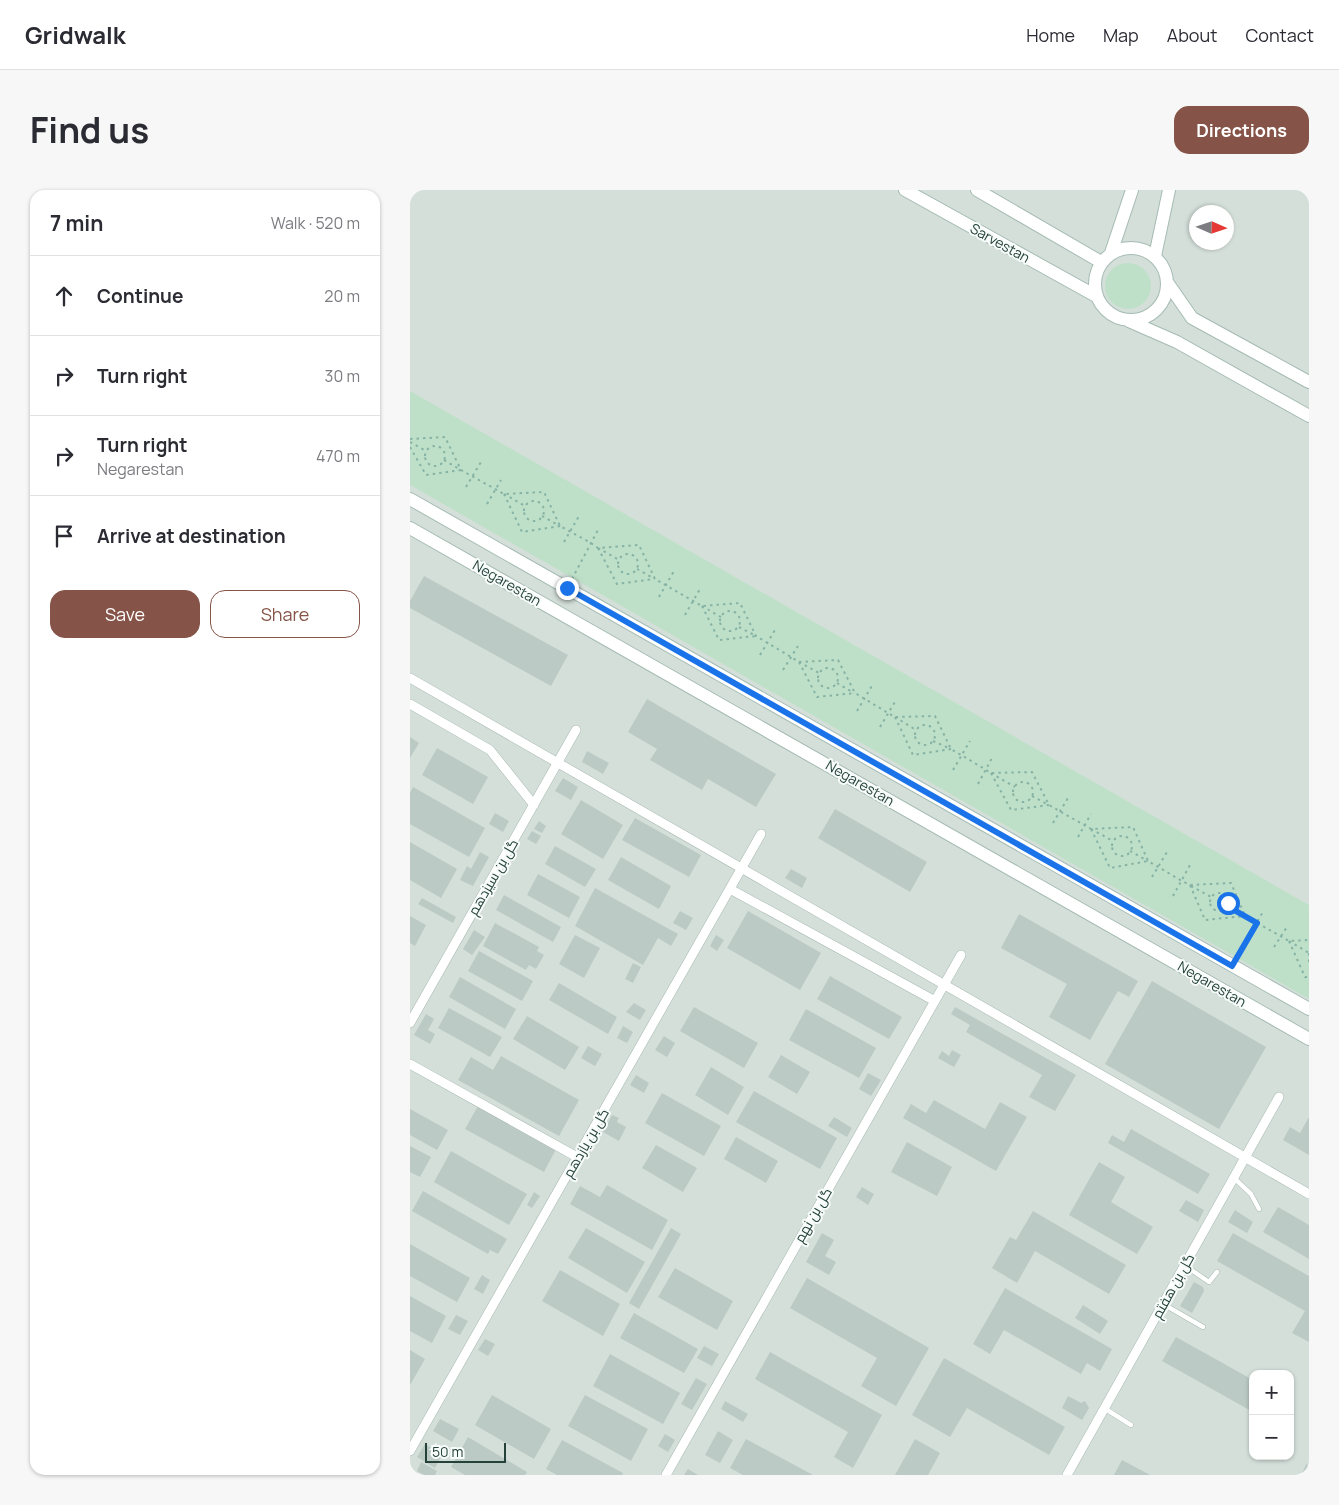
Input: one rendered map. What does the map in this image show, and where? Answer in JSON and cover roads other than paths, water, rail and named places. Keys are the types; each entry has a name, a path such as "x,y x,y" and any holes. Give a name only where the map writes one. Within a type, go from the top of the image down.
{"street":[{"name":"Sarvestan","path":"905,190 1096,296"},
{"path":"977,190 1106,258"},
{"path":"1132,190 1106,258 1096,272 1094,284 1096,296 1109,314 1177,342 1309,416"},
{"path":"1155,256 1169,190"},
{"path":"1106,258 1121,248 1133,247 1145,250 1155,256 1165,272 1167,282 1166,294 1161,305 1152,314 1142,319 1129,321"},
{"path":"1167,282 1192,318 1309,382"},
{"name":"Negarestan","path":"410,499 1309,1010"},
{"name":"Negarestan","path":"410,528 1309,1039"},
{"path":"410,678 1309,1194"},
{"path":"410,704 490,750 534,805"},
{"name":"گل بن سیزدهم","path":"410,1023 576,730"},
{"name":"گل بن یازدهم","path":"410,1450 761,834"},
{"path":"730,889 935,1001"},
{"name":"گل بن نهم","path":"666,1475 961,955"},
{"path":"410,1064 577,1157"},
{"name":"گل بن هفتم","path":"1067,1475 1279,1097"}],"lane":[{"path":"1234,1178 1251,1194 1259,1210"},
{"path":"1184,1265 1210,1282 1217,1272"},
{"path":"1162,1304 1203,1327"},
{"path":"1104,1408 1131,1425"}]}
